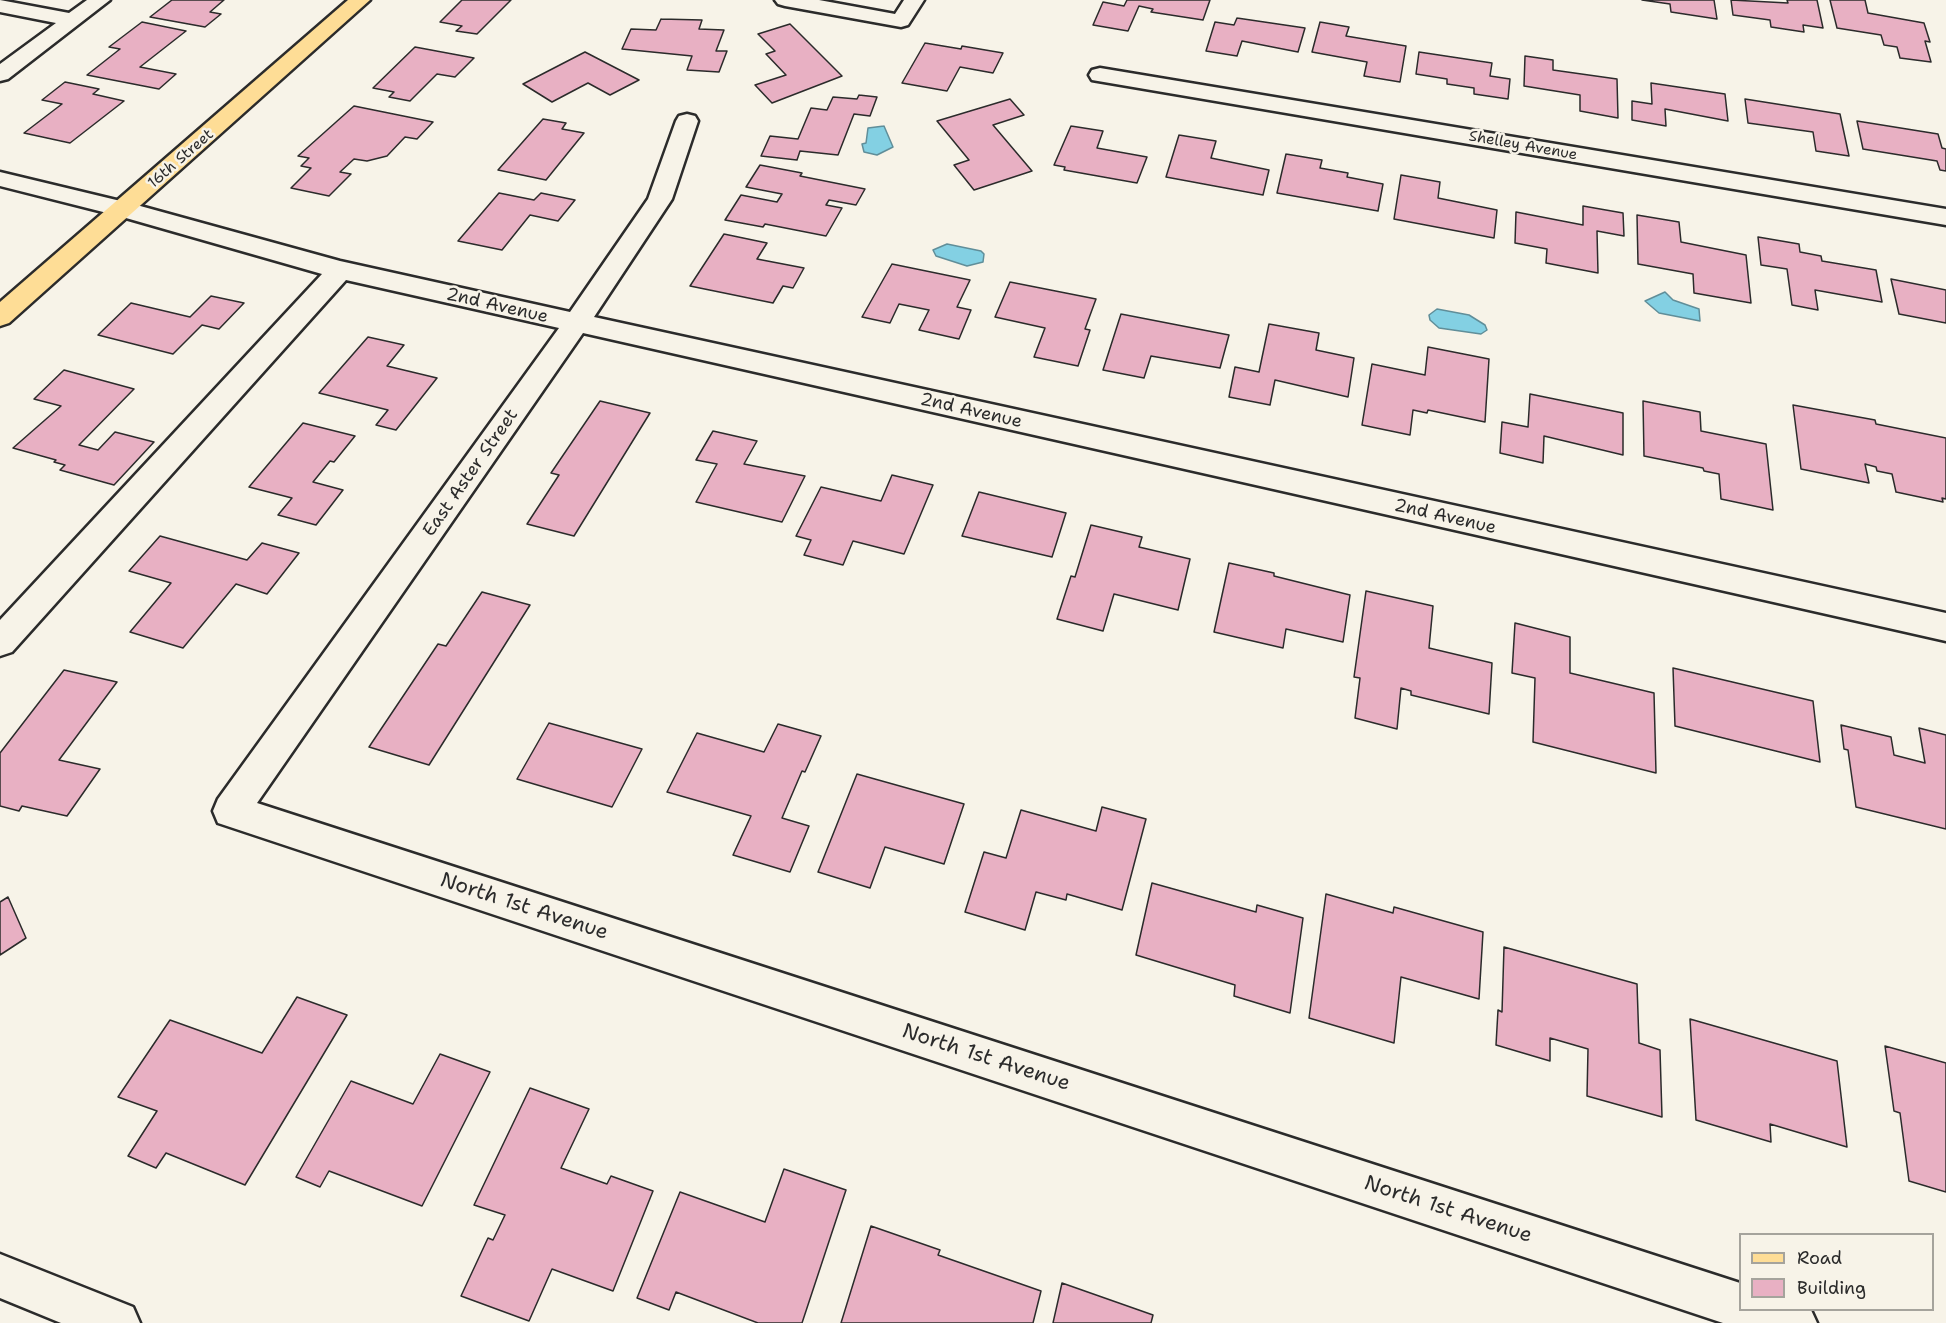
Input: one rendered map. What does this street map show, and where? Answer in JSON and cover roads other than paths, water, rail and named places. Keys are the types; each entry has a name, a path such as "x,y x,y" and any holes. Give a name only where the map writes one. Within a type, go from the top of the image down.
{"main road":[{"name":"16th Street","path":"0,317 360,0"}],"street":[{"path":"0,74 100,0"},
{"path":"785,0 820,3 901,21 915,0"},
{"path":"0,6 73,20"},
{"name":"Shelley Avenue","path":"1100,75 1946,217"},
{"name":"East Aster Street","path":"231,811 576,324 660,200 687,121"},
{"name":"2nd Avenue","path":"0,179 124,210 340,270 1946,627"},
{"path":"0,642 340,270"},
{"name":"North 1st Avenue","path":"231,811 1739,1306"},
{"path":"0,1276 117,1323"},
{"path":"1755,1311 1794,1323"}],"water":[{"path":"884,126 893,147 877,155 864,152 862,144 866,143 868,128"},
{"path":"947,244 981,251 984,254 983,262 967,266 936,256 933,250"},
{"path":"1665,292 1673,300 1699,309 1700,321 1659,313 1645,301"},
{"path":"1437,309 1469,315 1485,325 1487,330 1481,334 1439,328 1430,320 1429,315"}]}
